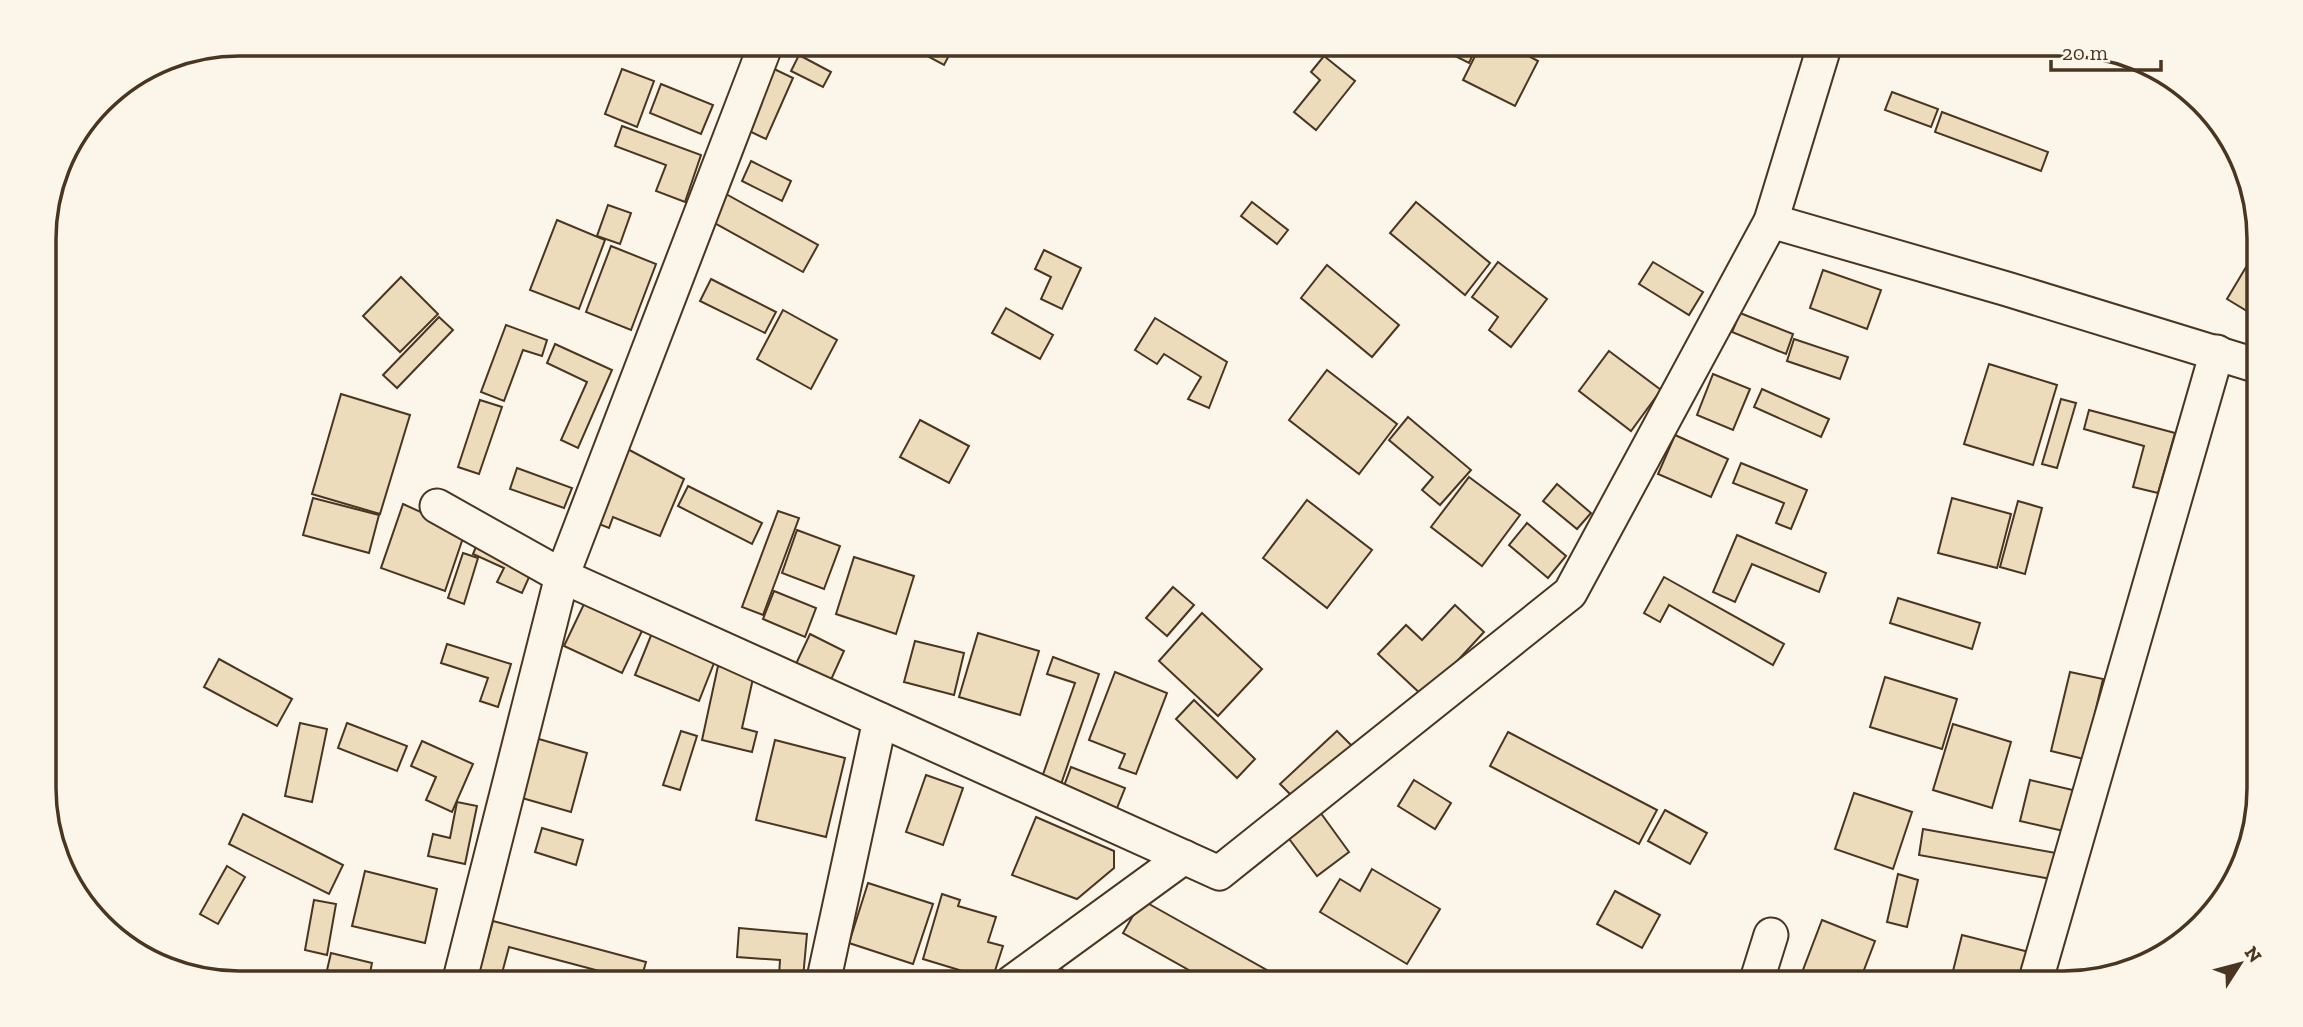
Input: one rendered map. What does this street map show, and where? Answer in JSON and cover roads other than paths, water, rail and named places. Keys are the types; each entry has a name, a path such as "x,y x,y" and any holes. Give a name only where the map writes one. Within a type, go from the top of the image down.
{"street":[{"path":"461,971 562,576 761,56"},
{"path":"437,506 562,576 1219,873 1570,593 1771,221 1821,56"},
{"path":"1771,221 2247,362"},
{"path":"2038,971 2217,352"},
{"path":"826,971 880,720"},
{"path":"1027,971 1184,857"},
{"path":"1760,971 1771,935"}]}
